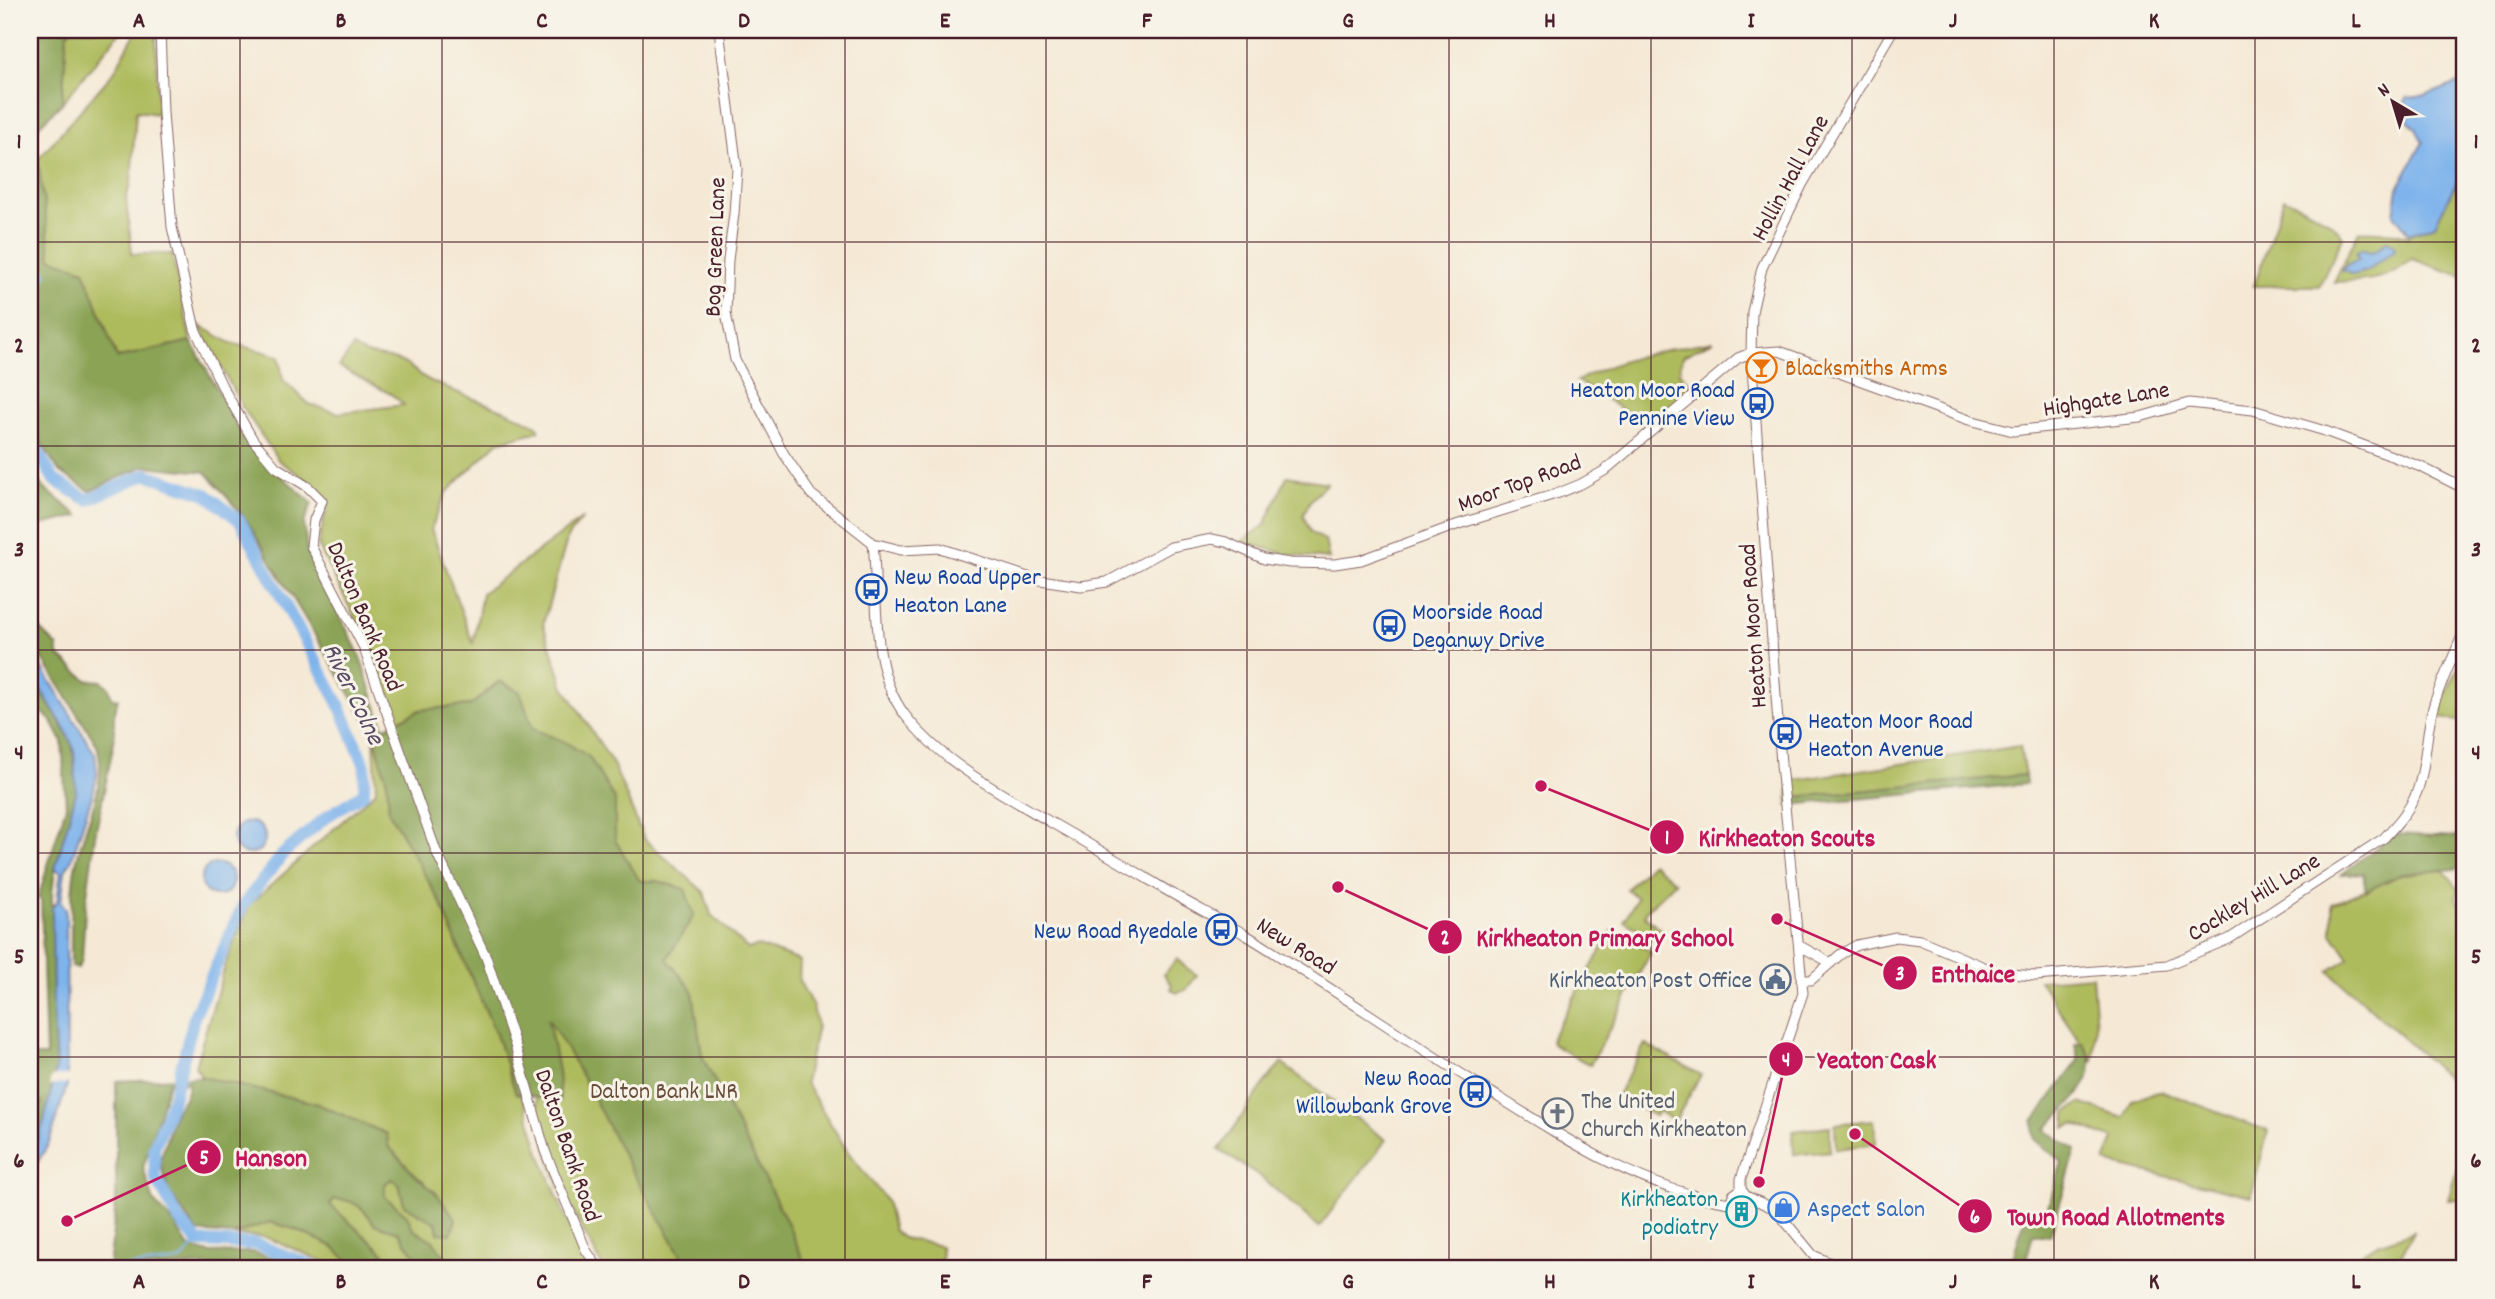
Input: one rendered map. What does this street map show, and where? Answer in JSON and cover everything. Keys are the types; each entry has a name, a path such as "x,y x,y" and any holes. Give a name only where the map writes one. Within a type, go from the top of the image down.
{"street":[{"name":"Dalton Bank Road","path":"160,30 172,227 195,329 222,386 253,440 276,467 308,487 322,501 314,520 311,546 363,646 436,851 486,957 515,1045 545,1151 586,1250 599,1269"},
{"name":"Bog Green Lane","path":"719,30 737,169 726,313 735,360 784,454 807,488 833,513 873,543"},
{"name":"Hollin Hall Lane","path":"1751,353 1752,312 1762,268 1802,185 1893,30"},
{"name":"Highgate Lane","path":"1751,353 1779,351 1969,420 2013,431 2140,417 2189,403 2253,410 2325,430 2421,467 2465,489"},
{"name":"Moor Top Road","path":"873,543 901,550 940,548 1034,579 1082,586 1107,582 1171,547 1212,539 1226,542 1264,559 1290,563 1335,564 1361,560 1581,484 1604,471 1738,358 1751,353"},
{"name":"Heaton Moor Road","path":"1741,1189 1741,1179 1803,993 1781,764 1751,353"},
{"name":"New Road","path":"873,543 877,581 878,645 883,672 904,714 959,765 1243,934 1542,1125 1639,1177 1707,1199 1730,1203 1733,1195 1741,1189"},
{"name":"Cockley Hill Lane","path":"1801,980 1811,979 1857,945 1896,937 1920,940 1998,973 2036,976 2167,965 2229,939 2384,838 2404,816 2416,794 2434,704 2465,629"},
{"path":"1800,946 1831,963"},
{"path":"1741,1189 1746,1196 1775,1209 1813,1255 1843,1269"}],"green space":[{"path":"30,30 70,30 67,34 62,103 30,135"},
{"path":"70,30 122,30 62,103 67,34"},
{"path":"137,30 156,30 158,114 136,111 131,183 126,198 132,254 172,254 191,341 117,358 84,270 51,259 38,159 114,72"},
{"name":"Dalton Bank LNR","path":"38,159 51,258 84,270 117,358 191,341 248,446 312,503 304,523 307,551 359,654 384,728 420,710 471,705 500,681 520,692 533,729 565,742 589,757 615,800 615,840 640,881 658,881 685,889 694,915 667,959 693,991 702,1056 789,1226 807,1269 688,1269 548,1019 558,1071 560,1101 516,1093 496,1034 442,905 389,812 387,782 374,734 245,518 206,472 144,466 90,491 59,471 30,425 30,166"},
{"path":"2465,164 2465,277 2412,259 2385,276 2334,282 2359,231 2396,233 2409,237 2409,234 2435,225"},
{"path":"2284,198 2325,219 2343,237 2319,286 2254,286"},
{"name":"Dalton Bank LNR","path":"199,325 231,343 279,356 283,380 309,404 338,413 404,405 391,394 339,367 353,347 364,353 403,362 441,386 511,413 538,427 539,431 498,442 446,493 431,529 473,643 482,593 583,518 568,536 543,624 563,685 614,766 644,839 704,892 711,915 748,949 759,946 800,961 799,981 813,1006 817,1026 805,1082 848,1152 886,1200 893,1230 903,1238 941,1246 942,1259 931,1269 604,1269 559,1186 548,1154 457,721 499,681 471,705 420,710 396,723 368,644 318,545 328,502 317,487 279,461 241,405"},
{"path":"1713,341 1683,356 1679,372 1694,387 1650,427 1577,381 1626,360"},
{"path":"30,467 45,489 79,516 30,528"},
{"path":"1287,476 1327,483 1310,501 1303,515 1311,533 1325,540 1329,559 1291,555 1241,542 1265,525"},
{"path":"30,612 35,615 38,627 58,647 58,655 87,680 102,681 109,688 112,699 118,698 114,716 114,742 95,836 85,910 82,960 78,968 71,966 73,886 77,859 97,794 100,761 97,745 30,639"},
{"path":"2465,655 2465,722 2434,717"},
{"path":"30,672 72,742 76,793 55,869 52,894 56,1070 44,1121 38,1139 30,1151 30,1141 42,1102 30,1105 30,1056 46,1056 41,900 38,898 66,806 62,741 52,722 30,699"},
{"path":"374,734 387,782 389,812 442,905 496,1034 516,1093 522,1094 541,1156 580,1253 591,1269 454,1269 433,1241 413,1229 397,1207 385,1197 385,1184 391,1179 399,1184 405,1205 436,1223 425,1182 388,1146 387,1134 315,1103 202,1077 195,1066 226,963 249,905 376,791"},
{"path":"2020,746 2025,775 1796,797 1788,805 1789,781"},
{"path":"2025,775 2026,784 1788,805 1796,797"},
{"path":"2465,833 2465,866 2402,874 2366,891 2364,873 2342,874 2394,834 2458,837"},
{"path":"1652,863 1675,882 1646,911 1645,916 1662,930 1656,940 1624,921 1637,898 1627,889"},
{"path":"2444,870 2459,889 2456,899 2465,916 2465,1094 2329,971 2349,958 2332,933 2332,904 2402,874"},
{"path":"1612,931 1618,931 1651,952 1590,1065 1552,1044 1551,1038"},
{"path":"1177,959 1197,975 1186,990 1177,993 1171,989 1172,985 1164,974"},
{"path":"2092,976 2096,1027 2093,1061 2039,980"},
{"path":"2083,1042 2090,1057 2088,1078 2076,1097 2045,1130 2076,1150 2050,1236 2033,1234 2025,1264 2013,1257 2025,1218 2045,1216 2062,1162 2034,1139 2033,1121 2079,1060 2075,1044"},
{"path":"1645,1044 1701,1075 1675,1121 1658,1111 1655,1116 1617,1095"},
{"path":"1281,1063 1386,1140 1319,1227 1261,1177 1219,1150"},
{"path":"202,1077 315,1103 387,1134 388,1146 436,1193 456,1219 451,1234 438,1233 436,1223 404,1205 399,1184 391,1179 385,1184 385,1197 407,1215 413,1229 433,1241 454,1269 430,1269 421,1264 399,1232 374,1224 357,1205 341,1199 334,1199 330,1205 383,1252 395,1269 358,1269 332,1246 294,1229 270,1222 232,1235 197,1232 169,1192 160,1161 175,1111 185,1097 189,1083 169,1082 143,1168 154,1202 175,1224 188,1247 209,1253 253,1252 300,1269 254,1269 235,1265 109,1269 116,1202 116,1081"},
{"path":"2162,1091 2268,1131 2251,1196 2105,1162 2114,1139 2074,1124 2065,1128 2066,1113 2080,1103 2124,1118 2132,1100"},
{"path":"1874,1120 1876,1144 1836,1149 1835,1124"},
{"path":"1830,1126 1830,1151 1794,1155 1793,1131"},
{"path":"2465,1139 2465,1198 2448,1200"},
{"path":"334,1199 352,1202 366,1213 374,1224 399,1232 421,1264 430,1269 395,1269 383,1252 329,1205"},
{"path":"270,1222 294,1229 332,1246 358,1269 342,1269 265,1237 232,1235"},
{"path":"2413,1232 2394,1269 2332,1269 2378,1244"}],"water":[{"path":"2461,82 2465,86 2465,164 2435,225 2409,234 2394,214 2398,188 2423,142 2416,129 2401,114 2406,98 2425,96"},
{"path":"2387,241 2394,245 2395,250 2366,271 2353,275 2342,270 2359,259 2356,253 2362,249 2372,252"},
{"path":"30,648 95,754 97,773 71,861 65,871 61,902 66,909 67,1085 49,1143 30,1175 30,1151 38,1139 44,1121 56,1070 52,907 57,902 61,872 55,869 76,793 74,749 65,729 30,672"},
{"path":"249,822 260,827 265,838 260,849 249,854 238,849 233,838 238,827"},
{"path":"217,864 228,869 233,880 228,891 217,896 206,891 201,880 206,869"}],"pier":[{"path":"71,1074 71,1083 49,1086 51,1077"}],"waterway":[{"name":"River Colne","path":"30,243 41,274 30,289"},
{"name":"River Colne","path":"30,438 54,480 88,500 146,474 206,494 240,521 338,702 365,766 364,793 326,817 283,854 243,905 195,1014 173,1098 154,1148 155,1177 179,1220 198,1242 256,1244 321,1269"},
{"path":"115,1268 180,1261 198,1242"}],"place":[{"name":"Blacksmiths Arms","path":"1762,367"},
{"name":"Heaton Moor Road Pennine View","path":"1758,403"},
{"name":"New Road Upper Heaton Lane","path":"871,590"},
{"name":"Moorside Road Deganwy Drive","path":"1389,625"},
{"name":"Heaton Moor Road Heaton Avenue","path":"1785,734"},
{"name":"Kirkheaton Scouts","path":"1541,786"},
{"name":"Kirkheaton Primary School","path":"1338,887"},
{"name":"Enthaice","path":"1777,919"},
{"name":"New Road Ryedale","path":"1221,930"},
{"name":"Kirkheaton Post Office","path":"1775,979"},
{"name":"New Road Willowbank Grove","path":"1475,1091"},
{"name":"The United Church Kirkheaton","path":"1558,1114"},
{"name":"Town Road Allotments","path":"1855,1134"},
{"name":"Yeaton Cask","path":"1759,1182"},
{"name":"Aspect Salon","path":"1784,1208"},
{"name":"Kirkheaton podiatry","path":"1741,1212"},
{"name":"Hanson","path":"67,1221"}]}
